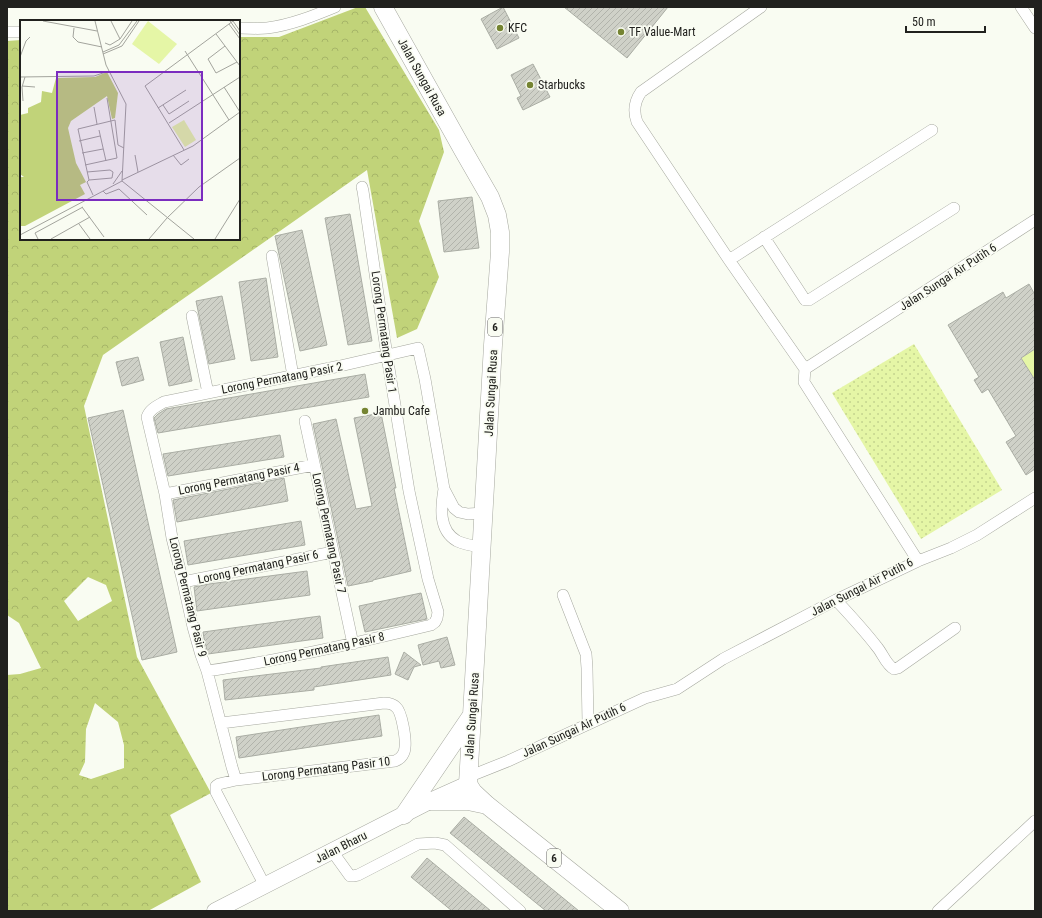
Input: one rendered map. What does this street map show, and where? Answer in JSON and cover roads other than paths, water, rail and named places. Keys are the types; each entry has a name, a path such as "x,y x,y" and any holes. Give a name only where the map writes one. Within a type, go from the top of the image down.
{"main road":[{"name":"Jalan Sungai Rusa","path":"383,7 490,197 497,215 500,232 468,781"},
{"path":"404,815 472,715"},
{"name":"Jalan Bharu","path":"215,911 468,781"},
{"name":"6","path":"468,781 473,792 487,805 620,911"},
{"path":"430,801 468,801 487,805"}],"street":[{"path":"240,28 265,28 284,25 299,21 335,7"},
{"path":"761,7 641,92 634,107 637,122 729,260 805,369"},
{"path":"1021,7 1035,28"},
{"path":"7,32 20,32"},
{"path":"729,260 932,130"},
{"name":"Lorong Permatang Pasir 1","path":"362,187 364,191 387,356 409,491 428,578 438,612 437,618"},
{"path":"764,237 805,300 809,300 954,208"},
{"name":"Jalan Sungai Air Putih 6","path":"468,781 645,698 677,689 723,659 836,600 918,561 804,382 805,369 1035,220"},
{"path":"272,256 293,376"},
{"path":"192,316 208,393"},
{"name":"Lorong Permatang Pasir 2","path":"149,413 151,410 164,402 293,376 418,348 425,379 444,489"},
{"name":"Lorong Permatang Pasir 9","path":"149,413 147,417 165,494 172,538 197,641 207,671 236,780"},
{"name":"Lorong Permatang Pasir 7","path":"305,421 353,644"},
{"name":"Lorong Permatang Pasir 4","path":"165,494 314,465"},
{"path":"444,489 454,508 459,512 468,514 484,513"},
{"path":"444,489 442,502 443,525 456,541 482,547"},
{"path":"918,561 951,548 977,535 1035,498"},
{"name":"Lorong Permatang Pasir 6","path":"183,582 333,552"},
{"path":"563,595 586,654 588,724"},
{"path":"836,600 857,621 879,649 890,667 894,669 898,668 955,628"},
{"name":"Lorong Permatang Pasir 8","path":"207,671 241,666 353,644 431,625 437,618"},
{"name":"Lorong Permatang Pasir 10","path":"221,724 384,703 392,704 398,708 402,720 405,746 402,757 399,760 236,780"},
{"path":"236,780 219,784 216,786 216,792 265,886"},
{"path":"938,911 1035,821"},
{"path":"332,851 350,876 353,876 358,875 418,844 435,843 445,845 520,911"}],"place":[{"name":"KFC","path":"500,28"},
{"name":"TF Value-Mart","path":"621,32"},
{"name":"Starbucks","path":"530,85"},
{"name":"Jambu Cafe","path":"365,411"}]}
